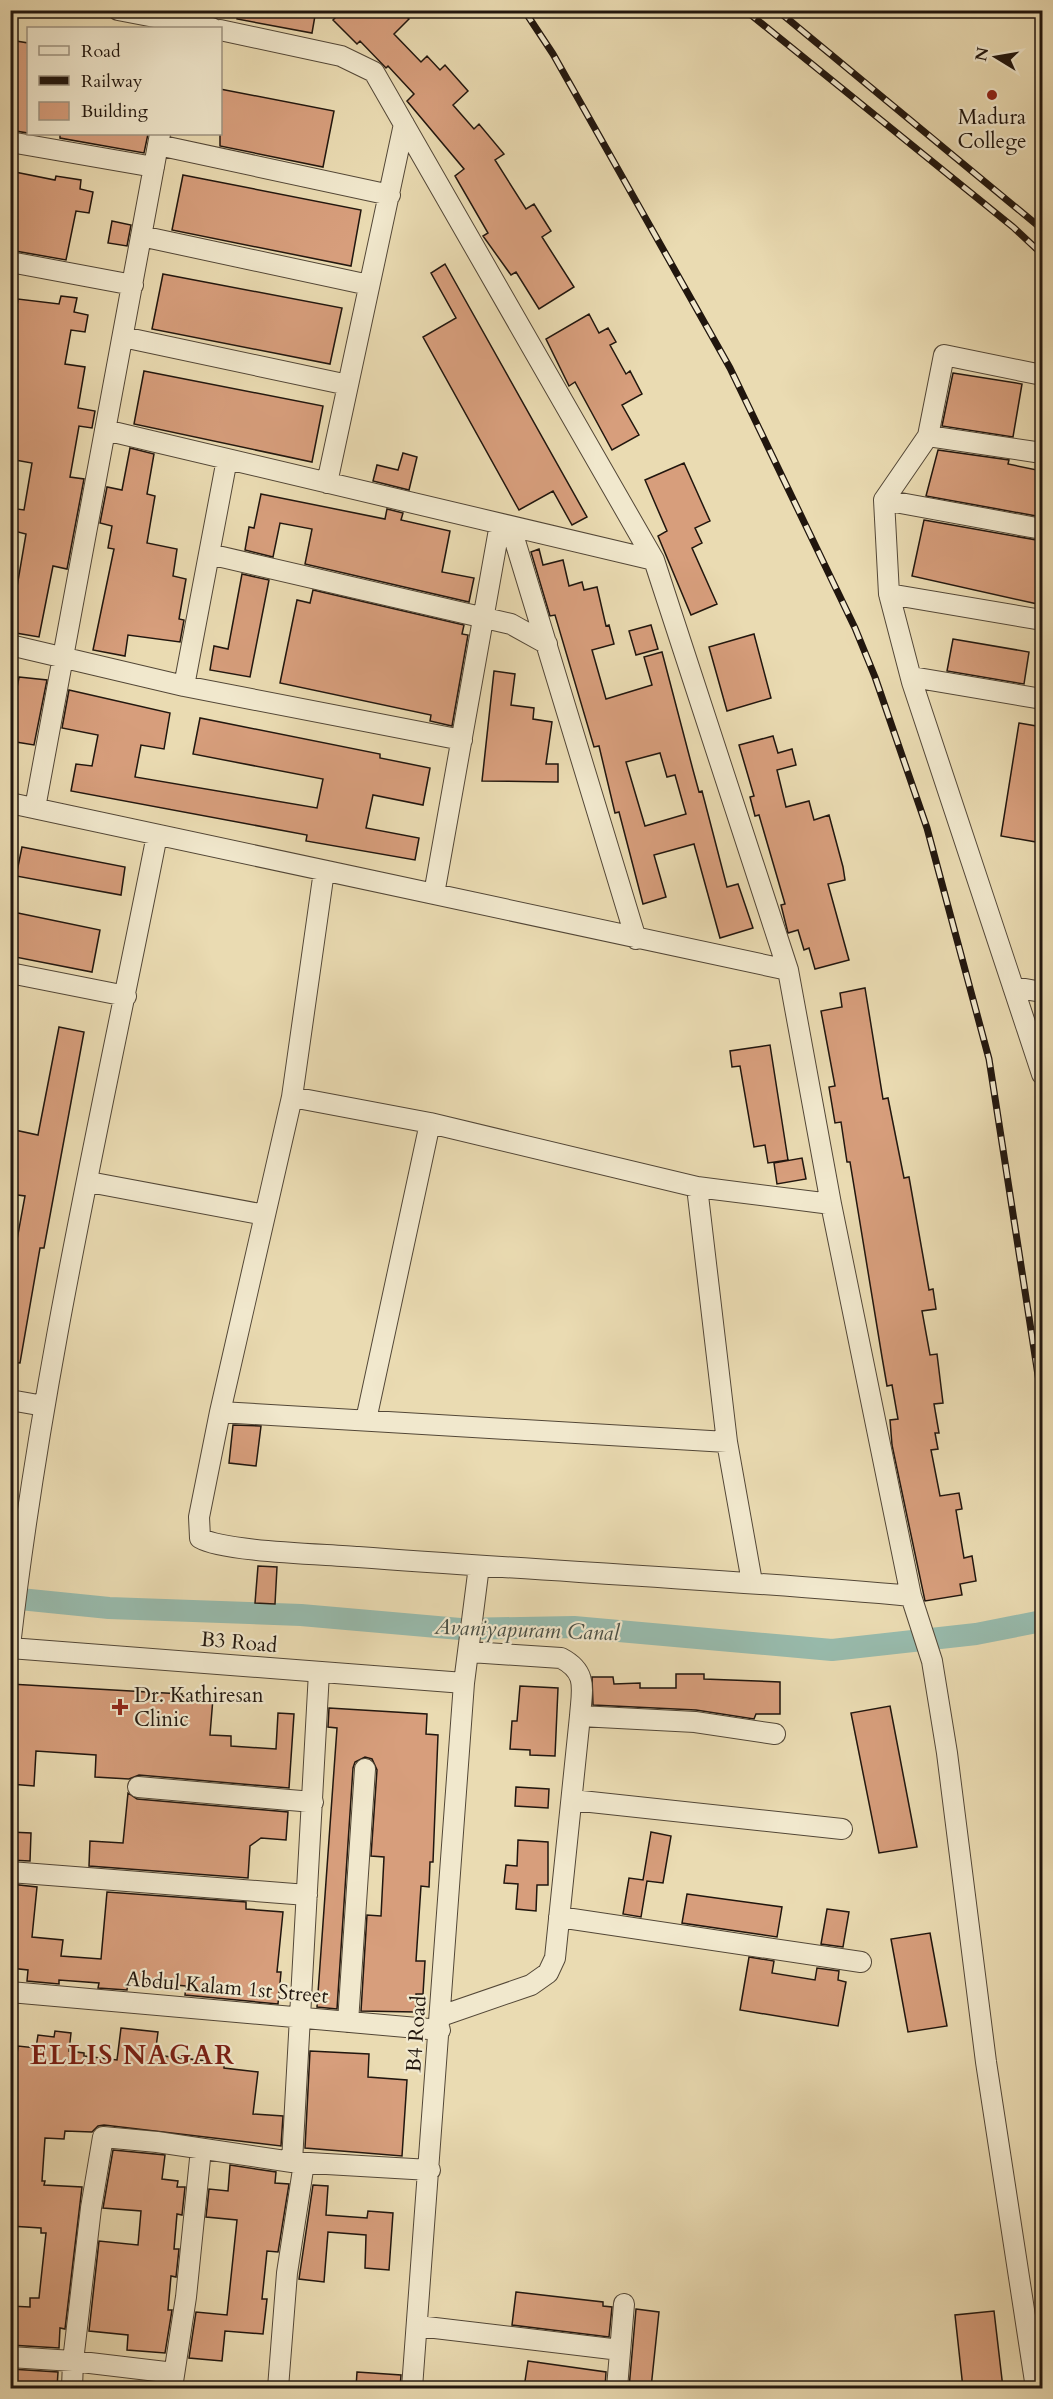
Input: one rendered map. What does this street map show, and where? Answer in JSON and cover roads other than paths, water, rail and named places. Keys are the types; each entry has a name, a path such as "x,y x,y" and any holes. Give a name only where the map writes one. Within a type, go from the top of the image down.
{"street":[{"path":"118,10 180,25 201,27"},
{"path":"222,30 341,56 374,72 654,560 788,970 831,1204 911,1596 932,1662 947,1753 988,2074 1036,2388"},
{"path":"327,483 404,124"},
{"path":"35,808 160,139 390,195"},
{"path":"10,142 154,167"},
{"path":"141,236 369,285"},
{"path":"10,262 133,285"},
{"path":"123,337 348,385"},
{"path":"1042,375 944,355 928,436 884,500 889,594 912,682 1042,1074"},
{"path":"105,430 654,560"},
{"path":"928,436 1042,453"},
{"path":"184,686 227,459"},
{"path":"884,500 1042,529"},
{"path":"434,894 483,617 506,526"},
{"path":"506,526 547,644 636,939"},
{"path":"208,554 511,624 547,644"},
{"path":"889,594 1042,620"},
{"path":"10,645 184,686 462,740"},
{"path":"912,677 1042,699"},
{"path":"10,803 788,970"},
{"path":"10,1647 20,1559 44,1406 157,835"},
{"path":"324,871 291,1097 220,1412 199,1517 198,1533 205,1540 272,1550 479,1566 752,1582 911,1596"},
{"path":"10,972 126,996"},
{"path":"1013,987 1042,992"},
{"path":"291,1097 430,1123 697,1187 831,1204"},
{"path":"366,1420 430,1123"},
{"path":"89,1182 265,1215"},
{"path":"697,1187 727,1442 752,1582"},
{"path":"10,1400 44,1406"},
{"path":"220,1412 727,1442"},
{"name":"B4 Road","path":"412,2388 430,2170 464,1683 479,1566"},
{"name":"B3 Road","path":"10,1647 464,1683"},
{"path":"440,2023 531,1985 548,1973 555,1958 580,1716 582,1687 580,1674 574,1665 561,1658 470,1648"},
{"path":"278,2388 298,2162 300,2018 319,1672"},
{"path":"580,1716 695,1722 775,1734"},
{"path":"348,2022 365,1769"},
{"path":"138,1787 313,1802"},
{"path":"572,1800 842,1829"},
{"path":"10,1872 307,1895"},
{"path":"559,1917 861,1962"},
{"name":"Abdul Kalam 1st Street","path":"10,1992 348,2022 440,2023"},
{"path":"72,2388 73,2361 91,2208 103,2137 157,2142 298,2162 430,2170"},
{"path":"10,2357 73,2361 173,2381 186,2296 201,2149"},
{"path":"197,2177 225,2153"},
{"path":"617,2388 624,2304"},
{"path":"418,2326 621,2349"}],"waterway":[{"name":"Avaniyapuram Canal","path":"10,1598 109,1608 301,1615 460,1629 574,1627 832,1650 976,1634 1042,1621"}],"railway":[{"path":"524,10 553,54 730,368 855,628 875,677 927,828 989,1059 1042,1401"},
{"path":"745,10 1013,227 1042,254"},
{"path":"777,10 1042,229"}],"place":[{"name":"Madura College","path":"992,95"},
{"name":"Dr. Kathiresan Clinic","path":"120,1707"}],"district":[{"name":"ELLIS NAGAR","path":"133,2055"}]}
